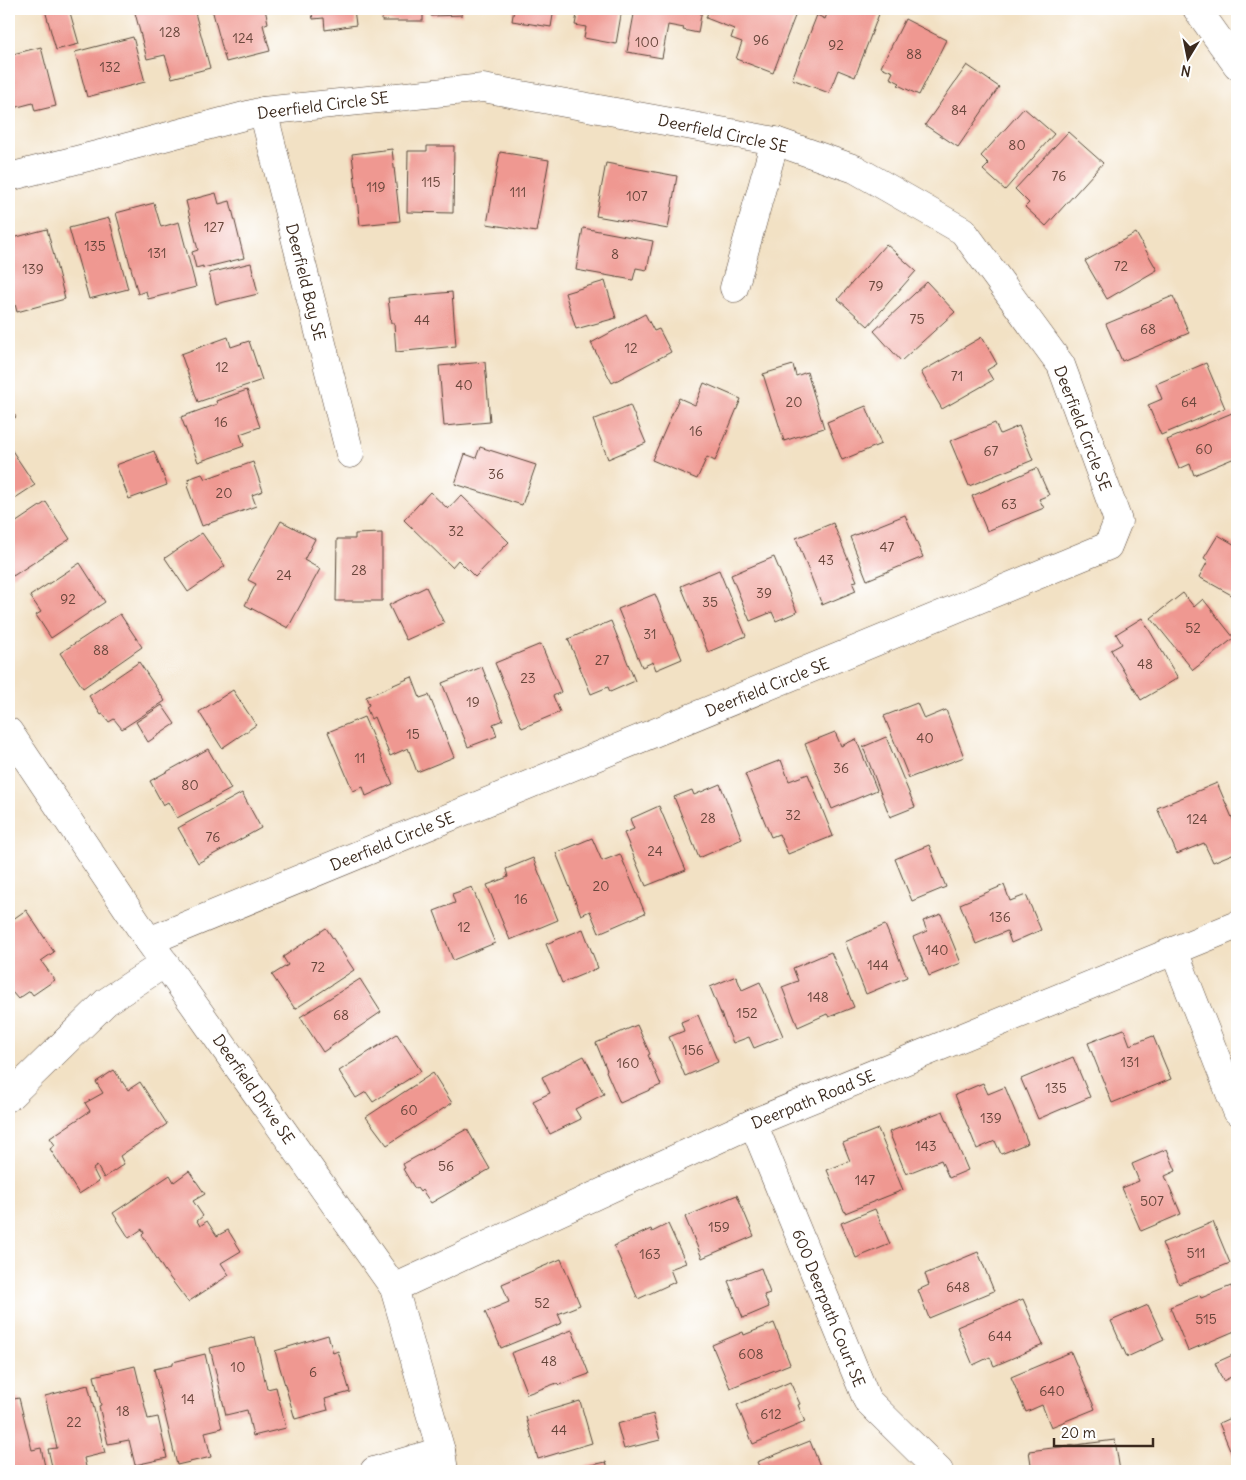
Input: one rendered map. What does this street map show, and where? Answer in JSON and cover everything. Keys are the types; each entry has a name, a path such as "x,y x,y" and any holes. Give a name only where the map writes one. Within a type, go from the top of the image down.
{"street":[{"path":"1197,9 1237,65"},
{"name":"Deerfield Circle SE","path":"9,177 263,111 483,88 775,141 855,170 963,231 1061,365 1118,521 1108,546 149,941"},
{"name":"Deerfield Bay SE","path":"263,111 350,454"},
{"path":"734,288 775,141"},
{"name":"Deerfield Drive SE","path":"9,732 149,941 394,1288 442,1461"},
{"name":"Deerpath Road SE","path":"394,1288 753,1123 1237,925"},
{"path":"1174,952 1237,1111"},
{"path":"9,1097 106,1002 165,963"},
{"name":"600 Deerpath Court SE","path":"753,1123 867,1400 939,1471"},
{"path":"374,1471 442,1461"}],"building":[{"path":"69,9 79,44 56,50 45,10"},
{"path":"134,9 194,9 210,68 172,78 165,55 147,59"},
{"path":"212,9 265,9 268,23 263,25 270,51 226,62"},
{"path":"311,9 354,9 356,25 325,30 324,18 313,19"},
{"path":"382,9 423,9 423,21 382,21"},
{"path":"431,9 462,9 462,15 431,16"},
{"path":"514,9 554,9 551,27 512,21"},
{"path":"578,9 622,9 616,44 584,38 586,27 575,25"},
{"path":"635,9 702,9 698,33 668,25 662,58 627,52"},
{"path":"709,9 791,9 797,11 773,73 736,59 742,42 731,38 734,29 706,18"},
{"path":"829,9 864,9 879,14 855,77 838,70 829,93 792,79 817,15 825,19"},
{"path":"905,19 946,40 919,95 898,85 900,83 890,78 893,72 881,67"},
{"path":"133,37 145,82 87,97 75,52"},
{"path":"41,47 56,106 35,111 33,103 10,109 9,55"},
{"path":"967,65 999,87 958,147 925,125"},
{"path":"1024,108 1054,134 1005,190 983,170 989,164 981,156"},
{"path":"1068,132 1103,163 1046,226 1025,207 1029,203 1015,189"},
{"path":"427,146 454,146 453,213 407,212 408,151 427,151"},
{"path":"392,149 400,221 360,225 352,154"},
{"path":"500,152 549,160 536,232 487,224"},
{"path":"606,163 677,176 668,229 596,216"},
{"path":"216,193 219,204 230,201 244,258 196,268 192,252 198,250 186,201"},
{"path":"154,203 161,227 179,222 196,287 148,299 146,291 138,294 116,213"},
{"path":"109,218 128,289 89,299 69,228"},
{"path":"583,228 653,241 647,270 636,268 633,280 576,270"},
{"path":"47,229 65,299 17,312 9,281 9,257 12,257 9,239"},
{"path":"1136,233 1157,270 1107,299 1085,261"},
{"path":"886,244 916,271 868,326 838,299"},
{"path":"251,263 258,294 216,304 209,273"},
{"path":"605,281 616,318 576,329 565,293"},
{"path":"927,282 955,312 901,361 874,331"},
{"path":"452,292 456,346 396,352 394,323 391,323 388,298"},
{"path":"1173,296 1189,333 1122,361 1106,324"},
{"path":"645,314 654,331 659,329 671,352 612,383 591,343"},
{"path":"228,337 231,347 249,341 262,380 198,402 181,354"},
{"path":"982,337 997,364 987,370 993,380 942,409 921,372"},
{"path":"485,362 490,422 444,426 439,366"},
{"path":"1206,363 1225,408 1161,435 1148,405 1162,399 1156,384"},
{"path":"793,365 796,376 807,372 824,428 784,441 763,374"},
{"path":"704,383 741,399 715,461 707,457 697,479 652,460 679,398 695,405"},
{"path":"247,390 260,427 240,434 244,446 198,462 181,417 217,404 216,401"},
{"path":"630,405 646,443 608,459 593,420"},
{"path":"866,406 881,444 842,460 827,422"},
{"path":"9,407 16,417 9,422"},
{"path":"1232,413 1237,426 1237,457 1194,475 1190,464 1179,469 1167,440"},
{"path":"995,423 1000,434 1019,426 1033,460 969,486 950,441"},
{"path":"9,446 35,485 9,502"},
{"path":"480,447 536,465 522,505 455,484 465,454 476,458"},
{"path":"154,451 167,485 129,499 116,465"},
{"path":"253,462 263,491 252,495 256,506 202,526 187,486 189,485 188,479 202,474 205,479"},
{"path":"1037,468 1049,495 1039,499 1044,508 987,531 972,496"},
{"path":"430,492 448,509 461,495 509,542 475,577 458,560 452,567 404,520"},
{"path":"46,502 70,539 13,576 9,569 9,527"},
{"path":"905,515 923,557 867,580 850,537"},
{"path":"281,521 315,539 304,560 320,569 288,628 245,605 256,584 248,580"},
{"path":"833,523 857,581 852,582 856,591 822,605 796,538"},
{"path":"202,533 225,566 188,592 165,558"},
{"path":"382,533 382,601 336,601 337,539 355,539 355,534"},
{"path":"1218,535 1237,546 1237,598 1199,577 1208,561 1204,558"},
{"path":"774,557 797,612 776,621 772,612 750,621 731,575"},
{"path":"80,563 105,602 51,638 36,615 41,612 30,596"},
{"path":"719,570 746,636 708,652 681,586"},
{"path":"426,587 444,623 406,640 389,605"},
{"path":"1183,593 1194,607 1203,599 1234,638 1193,670 1151,618"},
{"path":"655,594 682,659 656,670 653,662 642,667 618,609"},
{"path":"120,614 142,647 83,688 60,653"},
{"path":"1142,618 1178,678 1141,700 1111,650 1122,644 1116,634"},
{"path":"611,621 635,681 610,692 608,687 591,694 568,639"},
{"path":"541,644 561,692 553,696 560,712 522,728 495,663"},
{"path":"139,662 165,701 122,729 114,719 109,722 103,714 101,715 89,696"},
{"path":"482,667 503,720 493,724 497,736 468,747 442,683"},
{"path":"412,677 420,698 429,695 454,757 417,772 408,748 390,756 374,717 371,719 366,707 369,705 366,697"},
{"path":"233,690 256,725 222,748 199,712"},
{"path":"917,703 924,719 946,710 964,757 909,778 884,716"},
{"path":"162,705 175,724 148,742 136,722"},
{"path":"364,717 393,784 366,796 363,787 353,791 328,732"},
{"path":"835,732 841,746 856,739 877,790 832,809 805,744"},
{"path":"886,737 915,807 890,817 863,747"},
{"path":"208,749 231,789 177,818 168,802 163,805 150,781"},
{"path":"781,760 789,781 808,774 833,836 788,854 779,834 771,837 745,774"},
{"path":"1217,783 1237,829 1237,852 1213,862 1204,843 1177,854 1157,808"},
{"path":"720,784 742,839 699,858 674,797 692,790 694,795"},
{"path":"242,793 261,828 198,863 178,828"},
{"path":"659,806 686,870 646,886 624,833 634,829 630,819"},
{"path":"592,838 602,861 620,854 645,913 599,933 590,911 581,915 556,853"},
{"path":"929,845 946,887 912,901 895,859"},
{"path":"533,858 558,920 510,940 487,885 508,877 506,869"},
{"path":"1004,885 1010,901 1026,895 1041,930 1011,943 1007,931 976,944 960,904"},
{"path":"472,887 495,943 453,960 434,911 455,903 452,894"},
{"path":"26,910 54,952 41,961 55,980 33,995 30,991 18,999 12,992 9,995 9,922"},
{"path":"941,914 961,963 929,976 913,937 927,931 923,921"},
{"path":"885,925 907,977 866,994 845,942"},
{"path":"326,928 354,970 295,1009 272,975 288,965 283,957"},
{"path":"583,929 598,968 562,983 546,944"},
{"path":"831,952 854,1007 829,1017 827,1014 798,1027 782,987 798,981 793,968"},
{"path":"736,976 742,990 760,982 783,1036 754,1048 749,1037 733,1043 710,987"},
{"path":"360,979 381,1012 323,1052 300,1017"},
{"path":"698,1015 718,1062 685,1076 669,1037 684,1031 681,1022"},
{"path":"637,1025 661,1085 620,1103 596,1043"},
{"path":"1124,1029 1130,1045 1153,1036 1171,1079 1112,1103 1088,1043"},
{"path":"397,1034 421,1071 373,1102 366,1092 356,1098 339,1071"},
{"path":"584,1056 604,1094 575,1109 581,1119 550,1134 533,1101 550,1093 542,1077"},
{"path":"1073,1057 1090,1097 1038,1119 1021,1079"},
{"path":"114,1070 128,1090 140,1082 167,1124 120,1156 124,1164 104,1178 97,1166 93,1169 99,1181 79,1194 50,1149 55,1145 50,1138 90,1111 85,1103 103,1093 96,1082"},
{"path":"433,1073 452,1103 387,1145 366,1117"},
{"path":"983,1083 988,1094 1005,1087 1028,1143 1001,1154 995,1141 977,1149 955,1095"},
{"path":"943,1111 968,1170 949,1178 941,1160 906,1174 889,1132"},
{"path":"467,1129 490,1169 431,1203 422,1190 420,1192 417,1188 415,1189 403,1169 405,1168 403,1164"},
{"path":"878,1129 903,1190 845,1213 827,1170 850,1161 843,1143"},
{"path":"1167,1149 1176,1171 1165,1176 1181,1214 1141,1231 1122,1188 1139,1181 1132,1164"},
{"path":"189,1171 205,1194 193,1201 203,1216 197,1221 200,1226 207,1221 217,1236 228,1230 241,1251 221,1263 229,1275 188,1302 164,1270 142,1235 144,1233 142,1229 129,1238 113,1213 170,1175 174,1182"},
{"path":"737,1195 754,1236 702,1258 685,1217"},
{"path":"875,1209 890,1244 856,1258 841,1223"},
{"path":"1213,1222 1230,1263 1179,1284 1162,1243"},
{"path":"668,1224 686,1263 670,1269 675,1282 638,1299 614,1246 651,1229 652,1232"},
{"path":"978,1252 994,1291 929,1318 918,1290 929,1285 925,1274"},
{"path":"561,1259 580,1305 558,1314 562,1323 501,1348 485,1312 509,1302 502,1284"},
{"path":"761,1268 770,1293 764,1295 769,1307 743,1318 728,1281"},
{"path":"1231,1286 1237,1301 1237,1330 1188,1351 1170,1307 1200,1295 1201,1298"},
{"path":"1023,1299 1043,1345 994,1366 990,1357 973,1365 957,1327"},
{"path":"1148,1305 1164,1340 1127,1357 1111,1321"},
{"path":"774,1323 790,1364 730,1388 712,1345 743,1332 744,1335"},
{"path":"572,1330 589,1374 527,1394 511,1353"},
{"path":"328,1335 333,1353 338,1351 350,1392 325,1399 328,1410 295,1419 275,1351"},
{"path":"255,1337 267,1389 276,1387 286,1428 253,1436 247,1410 226,1415 210,1348"},
{"path":"1071,1352 1095,1409 1051,1427 1042,1405 1026,1412 1011,1377"},
{"path":"1237,1353 1237,1391 1231,1377 1223,1381 1215,1363"},
{"path":"205,1354 222,1428 205,1432 211,1457 177,1465 154,1369 173,1365 173,1362"},
{"path":"135,1366 148,1419 158,1417 167,1458 135,1465 129,1440 108,1444 94,1376"},
{"path":"790,1382 800,1404 798,1405 805,1422 753,1444 737,1405"},
{"path":"88,1385 105,1453 84,1458 87,1471 53,1471 48,1449 57,1448 45,1396"},
{"path":"19,1398 32,1450 41,1448 46,1471 9,1471 9,1400"},
{"path":"580,1401 592,1443 538,1459 526,1417"},
{"path":"653,1414 660,1440 624,1449 617,1424"},
{"path":"1237,1415 1237,1463 1236,1464 1219,1423"},
{"path":"1115,1440 1120,1471 1032,1471 1029,1451"},
{"path":"810,1441 822,1471 761,1471 757,1462"},
{"path":"606,1462 609,1471 568,1471 568,1470"}]}
